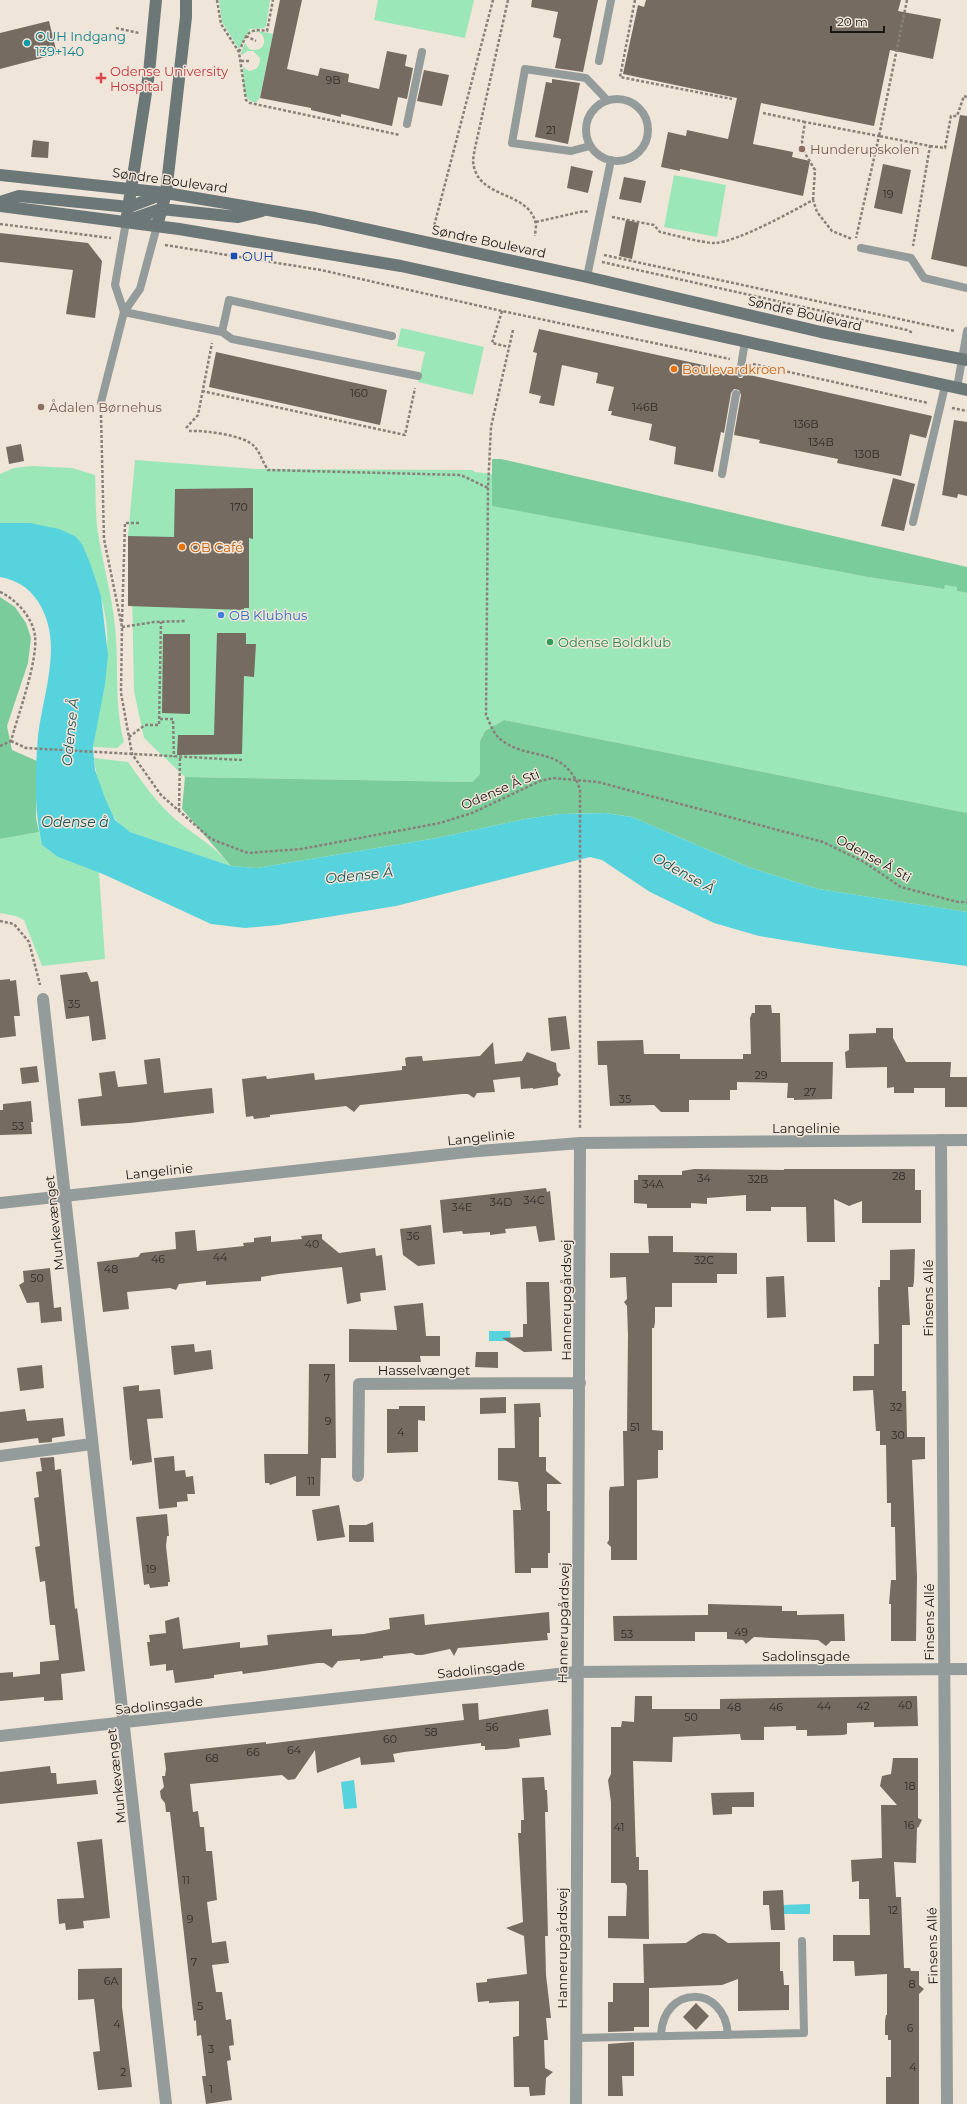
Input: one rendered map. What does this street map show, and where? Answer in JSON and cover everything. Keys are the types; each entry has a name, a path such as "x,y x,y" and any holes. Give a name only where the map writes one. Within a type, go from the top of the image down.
{"street":[{"path":"126,222 154,37 156,0"},
{"path":"157,226 166,193 186,17 186,0"},
{"name":"Søndre Boulevard","path":"0,175 166,193 268,210 587,277 821,332 965,360"},
{"path":"0,202 19,196 129,207 166,193"},
{"path":"0,206 157,226 401,266 956,388"},
{"path":"126,222 161,209 238,217 268,210"},
{"name":"Munkevænget","path":"43,999 166,2104"},
{"name":"Finsens Allé","path":"941,1140 943,1669 947,2104"},
{"name":"Langelinie","path":"0,1203 481,1151 580,1143 967,1140"},
{"name":"Hannerupgårdsvej","path":"576,2104 576,1672 580,1383 580,1143"},
{"name":"Hasselvænget","path":"358,1476 359,1384 580,1383"},
{"path":"0,1456 92,1444"},
{"name":"Sadolinsgade","path":"0,1736 576,1672 967,1669"}],"lane":[{"path":"599,61 611,0"},
{"path":"406,124 422,52"},
{"path":"590,146 570,151 512,143 525,70 586,78 607,100"},
{"path":"622,98 636,105 646,117 648,127 646,143 636,155 626,160 611,160 599,155 590,146 586,133 588,119 595,107 607,100 622,98"},
{"path":"587,277 611,160"},
{"path":"124,312 115,285 126,222"},
{"path":"101,402 124,312 140,289 157,226"},
{"path":"861,248 911,258 924,278 967,288"},
{"path":"219,331 229,300 392,336"},
{"path":"124,312 219,331 232,339 418,376"},
{"path":"913,522 941,406 956,388 965,360 967,333"},
{"path":"740,373 745,341"},
{"path":"722,474 736,394"},
{"path":"576,2038 804,2033 802,1942"},
{"path":"661,2036 661,2025 669,2009 682,1999 694,1996 705,1998 719,2008 727,2023 728,2035"}],"path":[{"path":"217,0 221,24 239,52 243,93 246,100 250,103 400,135 401,128 406,124"},
{"path":"239,52 246,36 255,29 267,31 273,0"},
{"path":"429,243 493,0"},
{"path":"508,0 474,148 474,166 479,178 493,190 524,205 536,222 535,236"},
{"path":"636,0 620,77 732,100"},
{"path":"806,122 802,141 803,150 815,170 813,200 817,212 832,231 850,237 855,242 907,0"},
{"path":"116,28 154,37"},
{"path":"246,36 256,41"},
{"path":"241,61 251,61"},
{"path":"763,113 945,148 951,116 957,116 964,96 967,97"},
{"path":"911,258 930,146"},
{"path":"600,215 654,225 660,232 714,243 726,241 747,232 813,200"},
{"path":"536,222 584,211"},
{"path":"0,224 123,240"},
{"path":"152,243 321,270 502,311 967,411"},
{"path":"591,256 967,333"},
{"path":"591,256 907,330 918,336"},
{"path":"502,311 492,343 509,347"},
{"path":"513,330 491,427 488,488 486,715 500,738 514,747 545,755 568,768 576,779 581,798 582,898 580,1143"},
{"path":"186,428 198,415 202,391 219,331"},
{"path":"202,391 405,436 418,376"},
{"path":"101,402 101,495 104,539 122,627"},
{"path":"189,431 203,430 245,440 254,446 268,470 461,474 488,488"},
{"path":"132,754 121,693 125,523 140,523"},
{"path":"0,592 10,597 23,609 35,636 30,673 11,741"},
{"path":"122,627 161,622 185,622"},
{"path":"129,737 145,725 159,725 161,622"},
{"path":"160,719 173,719 174,757"},
{"path":"0,746 11,741 26,748 111,754 242,760"},
{"name":"Odense Å Sti","path":"132,754 161,795 211,839 248,853 301,849 440,824 472,813 540,780 553,778 576,779 606,784 823,842 864,862 901,888 958,902 967,902"},
{"path":"179,811 180,757"},
{"path":"0,921 14,924 29,942 43,999"}],"green space":[{"path":"219,0 270,0 266,26 264,28 250,29 239,49 222,22"},
{"path":"378,0 474,0 465,38 374,20"},
{"path":"253,30 273,34 260,97 256,103 247,98 245,93 243,83 243,67 249,71 256,69 259,65 260,58 253,51 247,51 242,55 241,53 245,43 249,49 256,50 261,48 263,45 264,41 261,33 251,32"},
{"path":"674,175 726,185 717,237 664,227"},
{"path":"401,328 484,347 473,395 418,382 425,352 397,346"},
{"path":"492,459 501,459 967,567 967,593 957,591 957,587 945,585 944,589 868,577 492,506"},
{"name":"Odense Boldklub","path":"135,460 256,469 472,470 475,472 492,474 493,506 868,577 943,589 945,585 957,587 957,591 967,593 967,813 504,720 485,731 480,741 480,774 472,782 185,777 144,738 134,691 131,540 128,536"},
{"path":"32,466 72,468 95,475 97,526 112,603 115,627 119,713 124,742 117,748 93,747 106,671 107,633 105,614 98,588 75,536 57,529 38,525 0,523 0,474 14,468"},
{"path":"0,597 15,607 26,623 31,638 28,663 7,726 12,750 37,761 36,818 39,832 0,839"},
{"path":"504,720 967,813 967,912 818,889 748,867 632,817 605,813 560,814 525,819 437,838 257,868 231,866 182,809 185,777 472,782 480,774 480,741 485,731"},
{"path":"94,758 128,762 162,806 182,825 211,846 231,866 130,832 122,826 115,818 104,800 95,768"},
{"path":"39,832 42,845 58,857 99,872 105,959 42,966 24,920 16,916 0,913 0,839"}],"water":[{"name":"Odense å","path":"0,523 30,523 59,529 75,536 82,544 90,563 101,596 108,655 105,684 93,747 95,770 115,820 130,832 231,866 257,868 437,838 525,819 560,814 605,813 632,817 748,867 818,889 967,912 967,966 839,949 759,936 714,923 650,892 602,860 590,857 396,906 278,925 245,928 211,924 103,874 58,857 42,845 39,831 36,790 38,736 50,667 50,632 45,616 37,600 30,591 11,580 0,577"},
{"path":"489,1331 510,1331 511,1341 489,1341"},
{"path":"354,1780 357,1808 344,1809 341,1782"},
{"path":"810,1904 810,1914 781,1914 781,1905"}],"building":[{"path":"280,0 302,0 287,69 318,76 320,68 349,74 348,82 379,89 387,51 407,55 405,66 413,68 407,99 398,97 392,126 341,114 341,117 311,110 311,108 260,98"},
{"path":"532,0 598,0 583,72 555,68 561,39 553,37 558,12 531,7"},
{"path":"646,0 901,0 898,11 941,19 933,59 890,50 874,126 761,103 753,144 793,152 792,157 810,161 803,196 680,169 680,171 661,167 668,132 686,136 687,130 728,139 737,98 623,74 638,5 644,7"},
{"name":"OUH Indgang 139+140","path":"49,21 57,54 0,69 0,33"},
{"path":"424,70 449,75 442,106 417,101"},
{"path":"552,79 580,83 568,144 535,137 546,82 552,83"},
{"path":"960,115 967,116 967,267 931,259"},
{"path":"33,140 49,142 48,158 31,157"},
{"path":"883,164 911,170 902,214 874,208"},
{"path":"571,166 593,171 588,193 567,188"},
{"path":"624,177 646,181 641,203 619,199"},
{"path":"626,220 639,223 632,259 619,256"},
{"path":"0,233 88,243 102,261 95,318 66,314 73,270 0,262"},
{"path":"539,329 735,372 739,378 742,378 745,374 932,416 926,438 910,434 901,476 837,463 838,459 759,443 760,440 734,435 741,395 739,390 734,389 731,393 724,433 721,432 713,472 674,464 676,447 649,440 652,424 611,415 612,411 608,411 614,387 596,383 598,373 562,365 554,406 539,403 541,396 529,393 537,353 533,352"},
{"path":"216,352 387,390 380,425 209,387"},
{"path":"954,420 967,422 967,496 958,494 957,498 942,495"},
{"path":"21,444 24,461 9,464 6,447"},
{"path":"893,478 915,484 904,531 881,526"},
{"path":"253,488 253,539 249,538 249,608 244,608 244,610 128,606 128,536 174,537 175,489"},
{"path":"217,633 246,633 246,644 256,644 254,677 244,676 242,754 177,755 178,735 214,735"},
{"path":"163,634 190,634 190,714 162,713"},
{"path":"87,972 91,982 98,981 106,1039 92,1041 89,1016 66,1019 60,975"},
{"path":"10,979 10,981 16,980 20,1016 14,1016 16,1036 0,1038 0,980"},
{"path":"755,1005 771,1005 772,1013 780,1013 781,1062 833,1062 832,1099 794,1100 794,1098 787,1098 788,1083 737,1082 737,1090 730,1090 730,1100 689,1100 689,1112 661,1112 654,1105 610,1106 607,1065 598,1065 597,1041 643,1040 644,1054 680,1054 680,1059 743,1059 743,1054 751,1054 750,1018 752,1013 755,1013"},
{"path":"566,1016 570,1049 551,1051 548,1018"},
{"path":"876,1028 893,1028 893,1038 906,1062 951,1062 950,1077 967,1077 967,1107 945,1107 945,1088 914,1088 914,1093 894,1093 894,1087 887,1088 887,1067 846,1068 845,1052 849,1050 849,1034 876,1033"},
{"path":"493,1042 495,1064 522,1061 527,1052 556,1063 557,1071 561,1075 558,1078 558,1085 533,1089 521,1089 520,1077 493,1080 495,1092 477,1093 474,1098 468,1094 462,1094 360,1105 354,1112 346,1106 270,1115 270,1117 254,1119 253,1116 246,1117 242,1079 266,1076 267,1079 314,1073 315,1080 402,1070 402,1066 406,1066 405,1058 408,1057 422,1056 423,1061 480,1056"},
{"path":"160,1058 164,1093 212,1088 214,1113 130,1123 81,1126 78,1099 102,1096 99,1073 115,1071 118,1087 147,1084 144,1060"},
{"path":"37,1066 39,1082 22,1084 20,1068"},
{"path":"31,1101 33,1122 31,1122 32,1134 0,1135 0,1110 3,1110 3,1104"},
{"path":"694,1169 915,1169 915,1190 921,1190 921,1223 862,1223 862,1201 849,1206 834,1199 835,1242 807,1242 806,1207 771,1207 771,1211 746,1211 746,1195 707,1198 707,1204 691,1203 691,1208 647,1208 647,1204 634,1203 634,1180 638,1180 638,1175 682,1175 682,1171"},
{"path":"546,1188 547,1192 550,1191 555,1240 539,1242 536,1226 505,1229 506,1233 490,1235 490,1232 463,1234 462,1231 443,1233 440,1200"},
{"path":"431,1225 435,1264 418,1266 403,1255 400,1229"},
{"path":"195,1230 197,1251 244,1246 243,1243 254,1242 254,1238 271,1236 271,1242 302,1239 301,1236 322,1234 322,1239 339,1253 375,1248 376,1256 382,1255 386,1290 360,1293 361,1301 347,1304 342,1267 261,1277 261,1281 206,1285 206,1281 179,1284 176,1290 170,1288 127,1292 129,1309 103,1312 97,1262 138,1257 141,1253 176,1249 175,1232"},
{"path":"648,1236 673,1236 673,1252 737,1253 737,1274 717,1274 717,1283 672,1283 672,1307 655,1307 655,1322 654,1328 652,1328 652,1430 663,1431 663,1450 658,1450 658,1478 637,1480 637,1560 611,1560 611,1547 607,1543 609,1540 609,1492 610,1487 624,1486 623,1431 627,1431 628,1335 627,1306 624,1302 627,1299 626,1277 610,1278 610,1253 649,1253"},
{"path":"915,1249 913,1287 908,1287 910,1325 902,1325 902,1391 906,1391 907,1437 925,1437 925,1459 912,1460 917,1577 916,1641 891,1641 891,1604 889,1604 891,1580 896,1580 895,1527 891,1527 891,1503 887,1503 886,1445 880,1445 880,1431 876,1431 873,1390 853,1391 853,1376 874,1376 874,1344 879,1344 878,1287 880,1287 880,1280 890,1280 890,1250"},
{"path":"50,1268 54,1308 61,1307 62,1321 41,1323 39,1302 27,1303 19,1285 24,1282 23,1271"},
{"path":"784,1276 786,1317 767,1318 766,1277"},
{"path":"526,1282 549,1282 552,1351 524,1352 502,1338 523,1337 523,1324 527,1324"},
{"path":"423,1303 426,1336 440,1336 440,1356 420,1356 421,1362 349,1362 349,1329 397,1330 394,1306"},
{"path":"194,1344 195,1352 211,1350 213,1369 174,1375 171,1346"},
{"path":"476,1352 498,1352 498,1368 475,1367"},
{"path":"309,1364 335,1364 336,1458 321,1458 320,1496 296,1496 296,1476 270,1485 269,1483 265,1483 264,1454 308,1454"},
{"path":"42,1365 44,1388 20,1391 17,1368"},
{"path":"139,1385 139,1391 160,1389 163,1418 147,1419 152,1462 132,1465 132,1460 130,1461 123,1387"},
{"path":"506,1397 506,1413 480,1414 480,1398"},
{"path":"540,1403 541,1417 539,1417 539,1457 546,1457 546,1471 562,1484 547,1484 547,1511 550,1511 550,1553 548,1553 548,1568 531,1568 531,1573 515,1573 513,1510 521,1510 518,1482 498,1480 498,1448 515,1448 514,1404"},
{"path":"399,1406 425,1406 425,1421 418,1420 418,1452 387,1453 387,1409 399,1409"},
{"path":"25,1409 27,1421 63,1418 65,1436 52,1438 52,1442 39,1443 38,1438 0,1443 0,1412"},
{"path":"174,1456 175,1471 185,1470 186,1477 193,1476 195,1494 187,1494 188,1501 177,1502 177,1507 159,1509 154,1458"},
{"path":"54,1457 55,1470 61,1469 75,1609 77,1608 85,1671 61,1674 63,1700 44,1701 44,1697 0,1701 0,1673 13,1672 13,1677 40,1674 40,1662 59,1660 55,1625 50,1625 45,1581 40,1582 35,1547 40,1546 34,1498 39,1497 36,1472 42,1471 40,1458"},
{"path":"339,1505 345,1537 317,1541 312,1510"},
{"path":"167,1514 169,1536 167,1536 166,1546 170,1582 168,1582 168,1586 150,1588 149,1584 144,1585 136,1517"},
{"path":"373,1522 374,1542 349,1542 349,1525 366,1525"},
{"path":"708,1604 782,1606 782,1611 797,1611 797,1615 844,1614 845,1641 831,1641 826,1646 818,1640 754,1637 746,1644 743,1640 727,1639 727,1632 695,1632 695,1641 614,1641 613,1616 708,1615"},
{"path":"549,1612 550,1633 547,1633 548,1640 458,1648 454,1656 450,1649 422,1655 412,1653 383,1656 383,1658 360,1661 360,1659 338,1661 332,1668 324,1663 318,1663 243,1674 242,1671 214,1675 214,1678 175,1683 173,1670 166,1671 166,1664 150,1666 147,1642 150,1642 149,1635 166,1633 165,1621 179,1617 183,1649 240,1642 240,1648 268,1645 267,1635 332,1629 332,1636 364,1634 390,1629 389,1618 424,1614 425,1625"},
{"path":"635,1696 652,1696 652,1709 720,1709 720,1699 917,1696 918,1726 874,1727 874,1722 847,1723 847,1734 807,1736 807,1730 796,1730 796,1726 764,1727 764,1740 741,1740 740,1734 673,1737 672,1762 633,1761 636,1857 639,1857 639,1870 648,1870 649,1939 608,1938 608,1916 626,1916 627,1886 625,1883 611,1883 611,1802 608,1780 611,1774 611,1727 621,1727 622,1721 634,1722"},
{"path":"478,1703 479,1720 548,1709 551,1735 519,1739 520,1747 506,1749 485,1750 485,1746 481,1746 481,1743 404,1752 393,1754 395,1762 361,1765 360,1757 317,1773 315,1750 295,1779 288,1780 282,1775 190,1784 193,1812 198,1811 200,1827 204,1827 206,1851 212,1851 217,1900 207,1902 212,1943 226,1941 229,1963 212,1965 216,1992 222,1992 226,2020 231,2019 234,2045 229,2046 231,2060 227,2061 232,2100 206,2104 202,2076 206,2076 201,2035 197,2036 196,2020 194,2021 170,1812 166,1812 165,1803 161,1798 160,1791 164,1787 162,1776 165,1776 166,1769 164,1753 266,1742 266,1744 464,1720 462,1704"},
{"path":"893,1758 918,1758 918,1818 922,1820 918,1828 917,1827 916,1863 894,1862 896,1897 901,1897 904,1968 910,1968 911,1971 919,1971 919,1985 924,1989 919,1994 919,2104 886,2104 886,2077 891,2077 891,2040 888,2040 888,2035 885,2035 885,2021 887,2015 887,1974 855,1976 854,1961 833,1961 833,1935 870,1935 869,1899 859,1899 859,1881 852,1882 851,1860 882,1858 881,1805 897,1805 880,1786 882,1776 891,1774"},
{"path":"50,1766 51,1773 56,1773 57,1784 96,1780 98,1794 0,1804 0,1772"},
{"path":"544,1777 545,1790 547,1790 548,1812 545,1812 548,1936 545,1936 546,1975 551,2018 546,2018 548,2040 544,2040 545,2068 553,2072 546,2078 545,2095 530,2096 529,2087 514,2087 513,2037 519,2036 519,2001 489,2003 489,2001 478,2002 476,1983 487,1982 487,1979 527,1974 524,1936 506,1928 523,1922 518,1833 521,1833 521,1820 524,1820 522,1778"},
{"path":"754,1792 754,1807 732,1807 732,1814 713,1815 711,1793"},
{"path":"102,1839 110,1918 83,1921 84,1928 66,1930 65,1923 59,1924 57,1899 84,1898 77,1842"},
{"path":"783,1890 785,1930 771,1930 769,1905 763,1905 763,1891"},
{"path":"703,1933 715,1934 728,1943 780,1942 780,1971 783,1971 784,1985 789,1985 789,2010 738,2011 738,1979 722,1985 649,1988 649,2027 634,2027 634,2031 608,2032 608,2002 613,2002 613,1983 644,1983 643,1944 686,1943"},
{"path":"122,1968 122,2007 132,2087 98,2090 93,2052 100,2051 94,1999 78,2000 78,1969"},
{"path":"696,2003 709,2016 696,2030 683,2017"},
{"path":"634,2042 634,2076 622,2076 623,2096 608,2096 608,2044"}],"place":[{"name":"OUH Indgang 139+140","path":"27,43"},
{"name":"Odense University Hospital","path":"101,78"},
{"name":"Hunderupskolen","path":"802,149"},
{"name":"OUH","path":"234,256"},
{"name":"Boulevardkroen","path":"674,369"},
{"name":"Ådalen Børnehus","path":"41,407"},
{"name":"OB Café","path":"182,547"},
{"name":"OB Klubhus","path":"221,615"},
{"name":"Odense Boldklub","path":"550,642"}],"water label":[{"name":"Odense Å","path":"70,732"},
{"name":"Odense Å","path":"684,873"},
{"name":"Odense Å","path":"359,875"}]}
